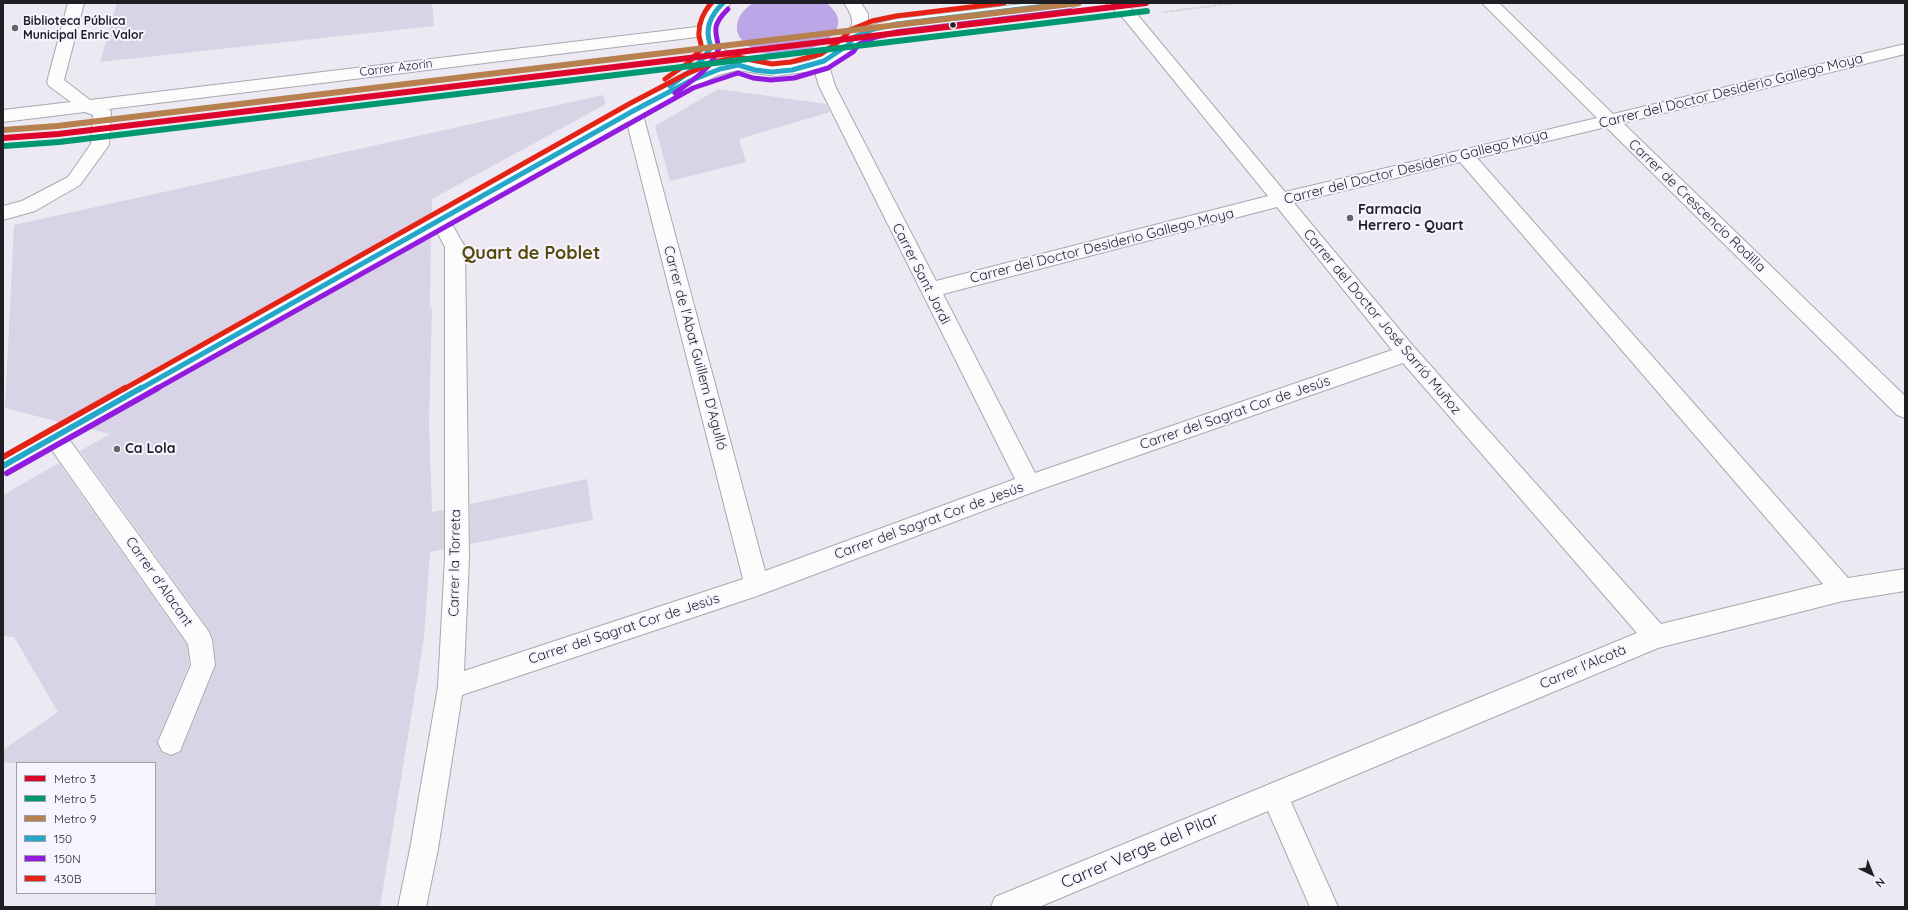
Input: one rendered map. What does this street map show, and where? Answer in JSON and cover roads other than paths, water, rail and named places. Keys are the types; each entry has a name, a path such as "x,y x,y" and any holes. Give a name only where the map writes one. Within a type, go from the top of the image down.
{"street":[{"path":"3,213 28,206 74,181 100,145 102,112 87,106 55,82 76,3"},
{"path":"724,3 713,13 705,31 711,47 716,52 738,65 755,70 772,72 792,70 824,61 848,45 860,27 862,20 861,14 852,3"},
{"path":"854,37 874,29 897,24 1070,3"},
{"name":"Carrer del Doctor José Sarrió Muñoz","path":"1114,3 1130,16 1407,353 1656,637"},
{"name":"Carrer de Crescencio Rodilla","path":"1490,3 1904,407"},
{"name":"Carrer Azorín","path":"3,116 705,31"},
{"path":"632,111 697,66 705,59 711,47"},
{"name":"Carrer del Doctor Desiderio Gallego Moya","path":"929,290 1464,154 1905,49"},
{"name":"Carrer Sant Jordi","path":"824,61 822,69 827,86 929,290 1029,484"},
{"path":"3,466 632,111 713,71 738,65"},
{"name":"Carrer de l'Abat Guillem D'Agulló","path":"632,111 757,585"},
{"path":"1464,154 1843,590"},
{"name":"Carrer la Torreta","path":"412,907 424,849 451,687 457,558 456,247 439,219"},
{"name":"Carrer del Sagrat Cor de Jesús","path":"451,687 757,585 1029,484 1407,353"},
{"name":"Carrer d'Alacant","path":"55,437 200,640 202,665 171,742"},
{"name":"Carrer l'Alcotà","path":"1274,795 1656,637 1843,590 1905,580"},
{"path":"1274,795 1324,907"},
{"name":"Carrer Verge del Pilar","path":"1005,907 1274,795"}],"metro line":[{"name":"9","path":"3,130 57,126 1079,3"},
{"name":"3","path":"3,138 58,134 1146,3"},
{"name":"5","path":"4,146 59,142 1147,11"}],"place":[{"name":"Biblioteca Pública Municipal Enric Valor","path":"15,28"},
{"name":"Farmacia Herrero - Quart","path":"1350,218"},
{"name":"Ca Lola","path":"117,449"}],"district":[{"name":"Quart de Poblet","path":"531,254"}]}
